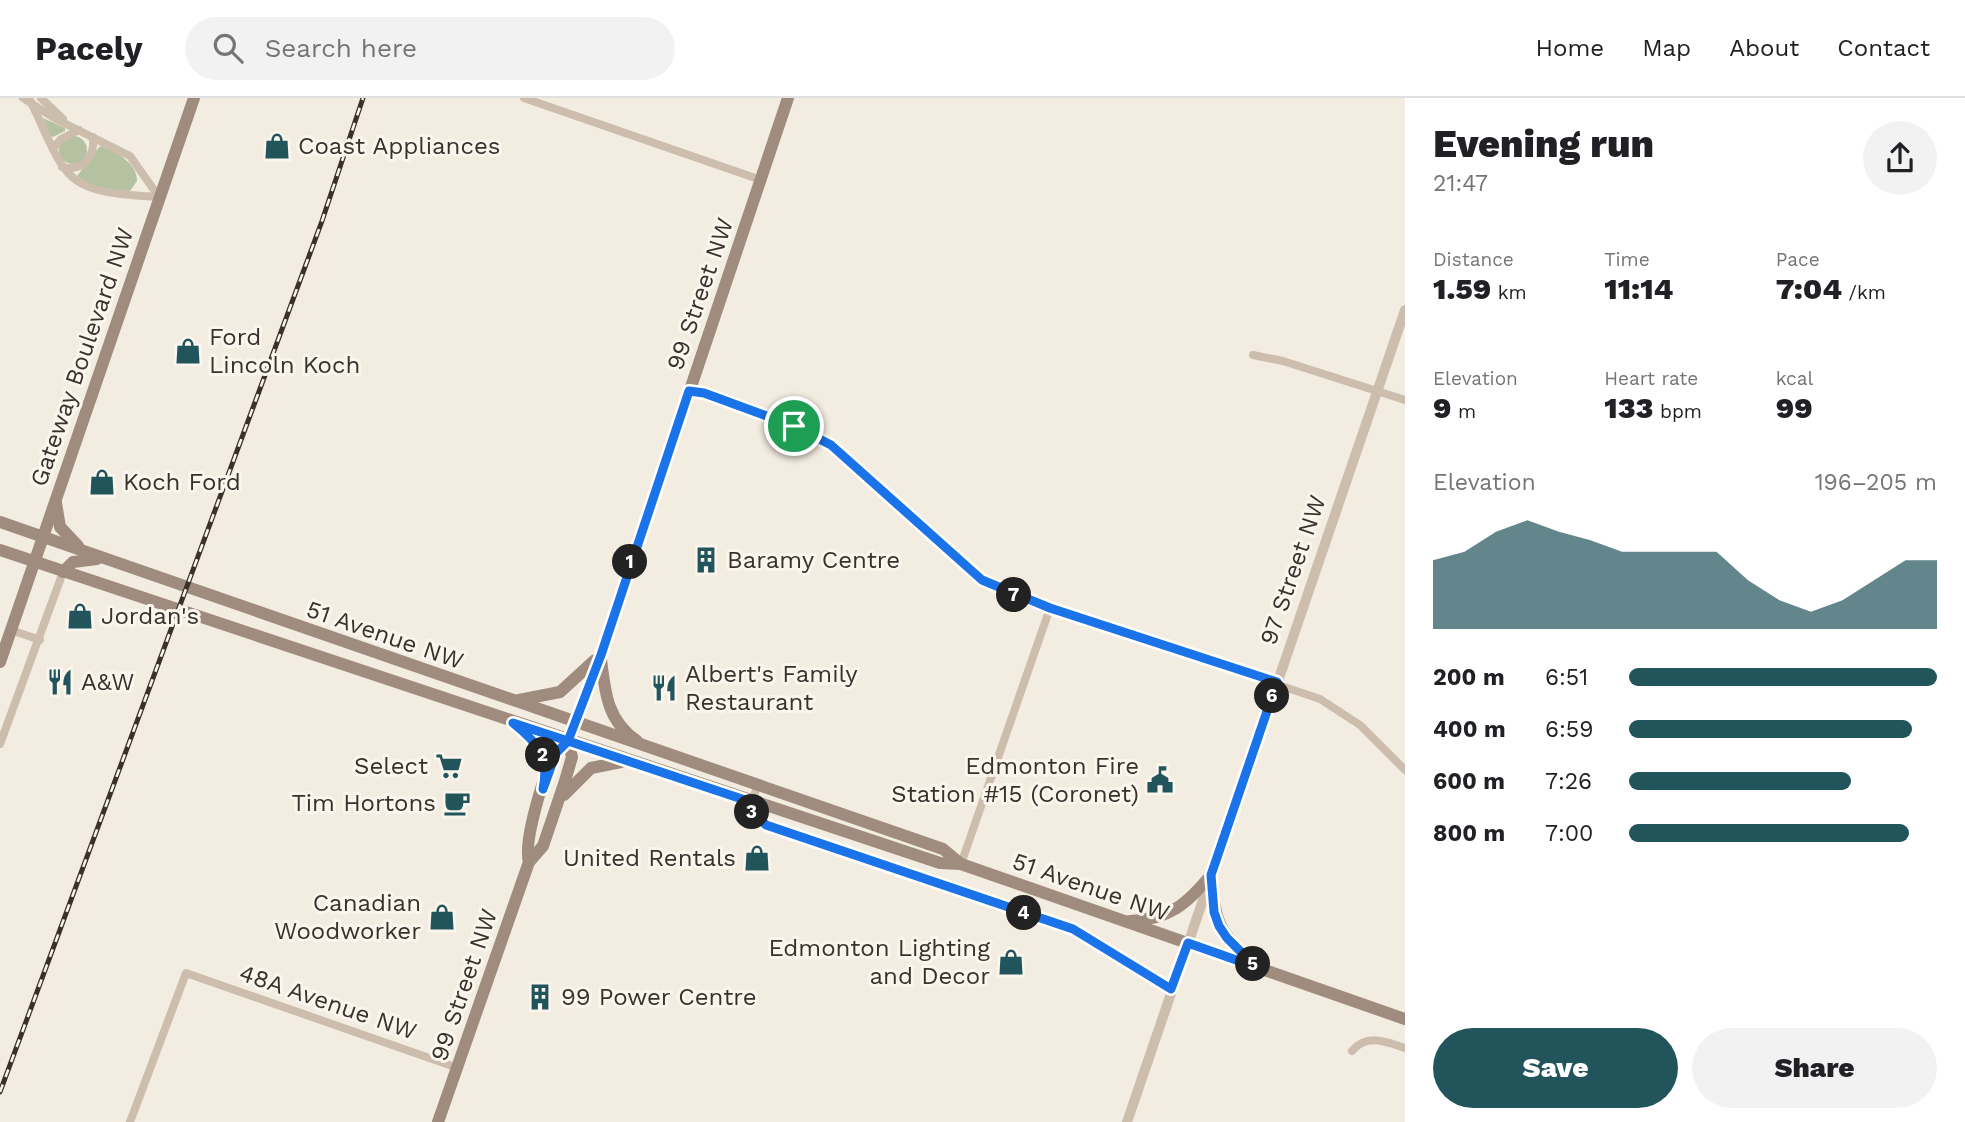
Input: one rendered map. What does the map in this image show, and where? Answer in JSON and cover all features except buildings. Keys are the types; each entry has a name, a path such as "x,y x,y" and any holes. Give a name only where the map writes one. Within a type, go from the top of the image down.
{"main road":[{"name":"Gateway Boulevard NW","path":"0,662 194,98"},
{"name":"99 Street NW","path":"529,862 527,838 543,789 556,753 568,741 601,655 788,98"},
{"path":"57,496 55,513 63,533 76,545 104,558"},
{"name":"51 Avenue NW","path":"0,522 943,849 961,864"},
{"name":"51 Avenue NW","path":"0,550 364,669 513,723 751,802 940,863 961,864 1405,1019"},
{"path":"63,572 73,562 104,558"},
{"path":"510,701 534,699 560,692 601,655"},
{"path":"601,655 605,691 616,723 647,748"},
{"path":"513,723 531,738 543,755 546,764 543,789"},
{"name":"99 Street NW","path":"438,1122 529,862 543,846 559,800 572,757 568,741"},
{"path":"559,800 592,768 610,762 629,762"},
{"path":"1126,921 1175,911 1189,901 1211,875"},
{"path":"1211,875 1214,912 1219,926 1227,938 1256,967"}],"street":[{"path":"41,98 75,127"},
{"path":"524,98 761,180"},
{"path":"27,99 43,111 130,156 159,197"},
{"path":"27,99 62,167 75,181 95,191 159,197"},
{"path":"53,149 75,127"},
{"path":"62,167 79,167 87,160 93,153 93,136"},
{"name":"97 Street NW","path":"1127,1122 1405,310"},
{"path":"1253,355 1283,361 1405,400"},
{"path":"689,391 704,393 814,434 831,445 968,571 1006,592 1277,682 1339,709 1405,770"},
{"path":"0,744 63,572"},
{"path":"961,864 1050,608"},
{"path":"11,630 40,640"},
{"path":"751,802 757,786"},
{"name":"51 Avenue NW","path":"751,802 751,811 766,825 1073,929 1171,989"},
{"name":"48A Avenue NW","path":"130,1122 186,973 458,1068"},
{"path":"1352,1051 1358,1044 1369,1039 1405,1048"}],"green space":[{"path":"43,118 65,128 65,131 50,136"},
{"path":"73,136 83,140 87,150 83,160 73,164 63,160 59,150 63,140"},
{"path":"100,146 130,163 137,181 130,191 96,189 77,176"}],"railway":[{"path":"0,1092 322,221 363,98"}],"place":[{"name":"Coast Appliances","path":"277,146"},
{"name":"Ford Lincoln Koch","path":"188,351"},
{"name":"Koch Ford","path":"102,482"},
{"name":"Baramy Centre","path":"706,560"},
{"name":"Jordan's","path":"80,616"},
{"name":"A&W","path":"60,682"},
{"name":"Albert's Family Restaurant","path":"664,688"},
{"name":"Select","path":"449,766"},
{"name":"Edmonton Fire Station #15 (Coronet)","path":"1160,780"},
{"name":"Tim Hortons","path":"457,803"},
{"name":"United Rentals","path":"757,858"},
{"name":"Canadian Woodworker","path":"442,917"},
{"name":"Edmonton Lighting and Decor","path":"1011,962"},
{"name":"99 Power Centre","path":"540,997"}],"route":[{"path":"794,426 704,393 689,391 601,655 568,741 513,723 531,738 543,755 546,764 543,789 556,753 568,741 751,802 751,811 755,818 766,825 1073,929 1171,989 1188,943 1256,967 1227,938 1219,926 1214,912 1211,875 1277,682 1050,608 982,580 968,571 831,445 794,426"}]}
